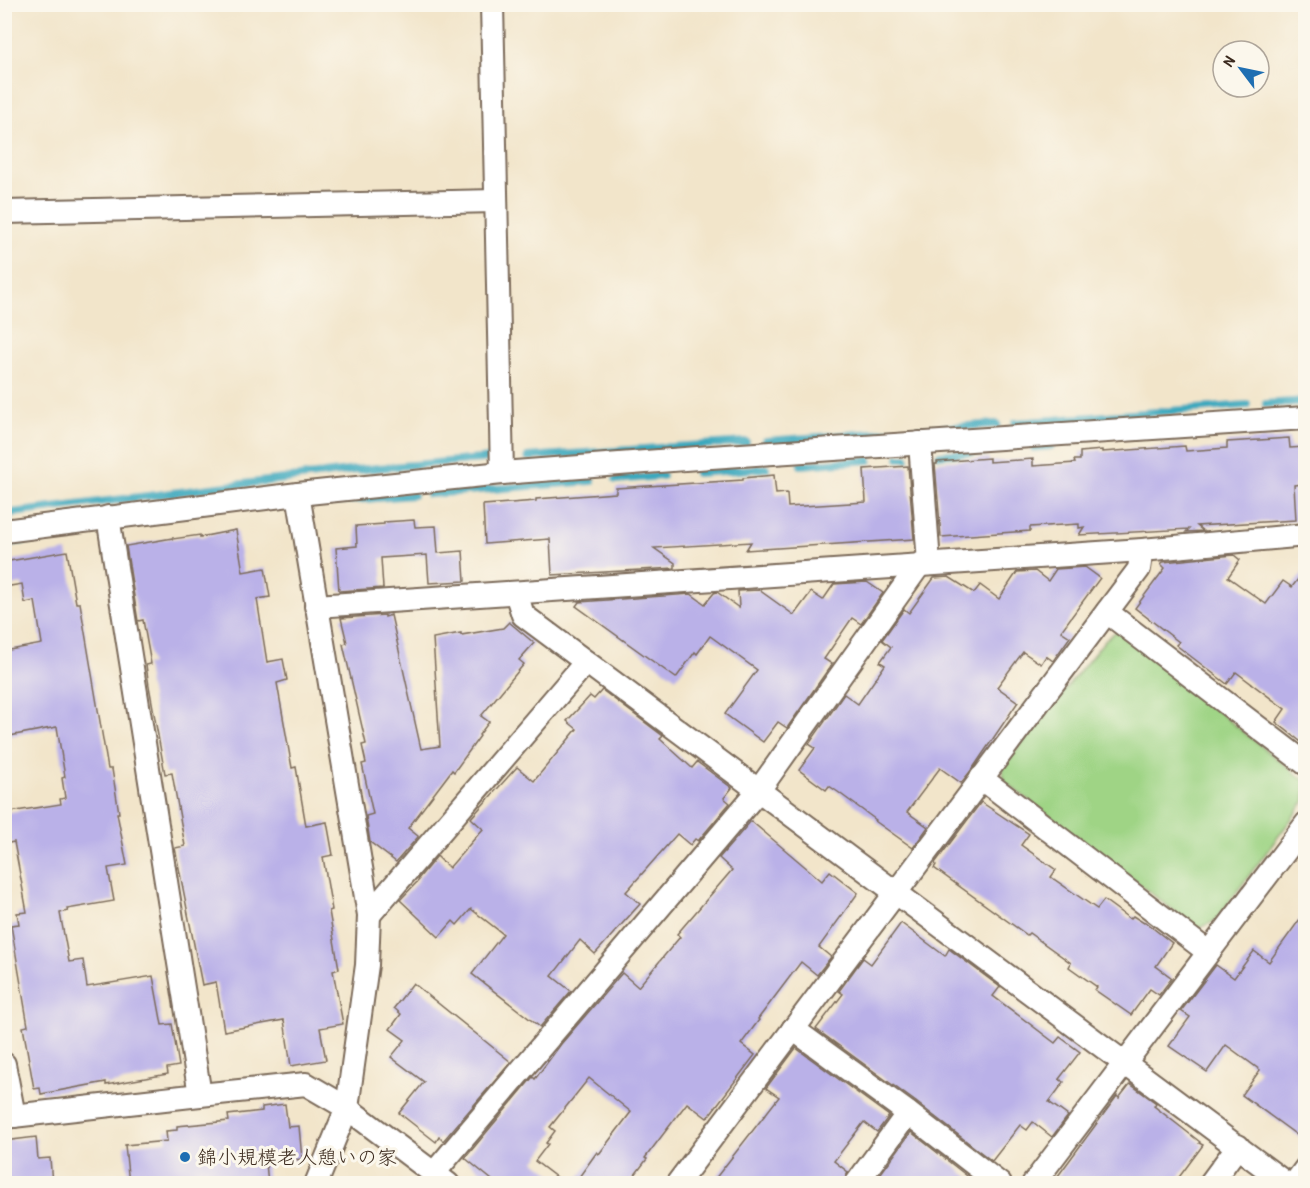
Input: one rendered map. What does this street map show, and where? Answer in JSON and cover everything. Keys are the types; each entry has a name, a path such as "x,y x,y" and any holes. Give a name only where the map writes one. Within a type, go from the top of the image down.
{"street":[{"path":"492,4 502,473"},
{"path":"4,212 496,201"},
{"path":"4,531 298,494 502,473 1305,418"},
{"path":"4,1064 9,1117 306,1084 347,1108 441,1178 759,790 925,564 920,443"},
{"path":"298,494 369,915 367,965 347,1108 316,1184"},
{"path":"108,517 200,1095"},
{"path":"316,606 1142,550 1305,535"},
{"path":"677,1184 1139,569 1142,550"},
{"path":"516,593 523,615 1287,1184"},
{"path":"1107,612 1305,764"},
{"path":"369,915 586,662"},
{"path":"981,778 1208,952"},
{"path":"1033,1184 1305,824"},
{"path":"793,1029 1000,1184"},
{"path":"856,1184 908,1113"},
{"path":"1210,1184 1238,1146"},
{"path":"1294,1184 1305,1168"}],"green space":[{"path":"1117,631 1305,781 1305,801 1215,921 1198,929 1005,782 1002,768 1105,640"}],"building":[{"path":"1289,438 1290,448 1305,447 1305,484 1294,485 1296,520 1197,526 1203,531 1186,532 1189,529 1079,535 1084,527 1079,528 1079,524 1030,527 1030,531 941,537 935,464 937,462 989,458 989,462 1033,459 1033,466 1075,463 1074,460 1080,460 1080,452 1185,446 1186,451 1227,448 1227,442"},
{"path":"908,466 914,539 746,550 751,542 654,548 675,563 675,568 552,575 550,539 485,544 483,505 616,493 616,488 743,480 743,478 774,475 776,494 787,493 788,507 866,502 864,469"},
{"path":"414,520 415,527 436,526 438,553 463,551 465,581 429,583 427,555 381,558 383,588 339,591 336,548 357,546 356,526"},
{"path":"236,530 243,572 265,568 270,597 257,599 267,662 283,659 287,680 277,683 292,768 296,767 306,826 327,822 333,855 323,857 339,969 333,971 343,1024 320,1028 326,1060 291,1066 284,1020 224,1031 216,982 202,985 175,848 185,846 172,773 165,774 146,665 151,664 143,620 138,621 126,546"},
{"path":"67,551 76,603 80,603 108,769 112,769 119,813 117,813 127,865 108,868 114,901 67,909 68,911 60,913 69,962 83,960 87,987 153,976 162,1025 172,1024 179,1066 167,1068 168,1074 41,1094 40,1088 34,1089 23,1027 28,1026 11,925 19,924 17,913 27,912 14,842 4,844 4,813 61,804 60,799 65,798 62,778 65,777 57,727 4,737 4,651 42,644 35,601 25,603 22,584 4,587 4,562"},
{"path":"1234,555 1240,560 1228,577 1266,604 1283,581 1292,587 1305,570 1305,745 1276,722 1285,709 1236,672 1227,684 1176,645 1179,642 1135,608 1165,568 1161,564 1163,562"},
{"path":"1085,567 1100,578 1061,631 1070,637 1053,661 1046,656 1041,664 1023,652 997,687 1018,702 973,768 961,783 940,768 907,812 928,827 913,848 838,792 829,786 826,790 799,770 815,748 809,744 844,694 858,704 885,665 880,662 891,647 882,640 904,609 909,613 934,578 949,577 974,593 980,585 999,599 1017,572 1035,571 1048,581 1056,569"},
{"path":"867,582 883,593 861,624 852,618 824,659 832,664 787,728 778,722 763,742 725,714 757,670 710,636 676,678 576,606 579,602 691,594 705,604 717,592 739,608 738,591 759,590 794,615 811,592 823,600 834,584"},
{"path":"385,615 385,617 391,615 421,749 440,746 433,638 503,628 509,622 534,643 519,660 524,664 481,716 489,722 480,736 408,828 418,837 396,862 370,842 366,816 373,814 362,764 366,763 362,745 366,744 343,644 347,643 341,618"},
{"path":"602,690 663,736 660,739 692,768 697,762 732,788 724,798 730,803 698,841 695,839 690,845 677,834 626,892 640,904 595,954 580,940 552,976 571,991 540,1027 472,974 503,934 471,909 457,925 453,921 439,937 400,900 437,856 449,868 483,829 471,818 517,767 534,781 577,729 567,721 590,696 594,699"},
{"path":"981,802 1029,834 1021,845 1056,870 1051,877 1097,909 1104,900 1130,919 1133,916 1145,922 1172,943 1156,966 1172,978 1159,995 1150,989 1131,1015 1095,990 1097,987 1069,967 1071,963 1029,933 1027,935 934,868 935,863"},
{"path":"751,821 822,881 830,871 858,893 819,947 831,957 817,975 801,962 741,1044 755,1055 707,1118 687,1103 628,1184 574,1184 597,1152 599,1154 631,1112 589,1078 550,1127 555,1131 535,1161 565,1184 497,1184 465,1158 532,1078 535,1079 561,1044 622,973 638,987 680,937 677,934 732,870 719,858"},
{"path":"1305,912 1305,1141 1242,1095 1260,1070 1226,1045 1207,1072 1169,1046 1190,1017 1181,1011 1216,965 1234,978 1254,951 1269,962"},
{"path":"901,923 945,956 949,949 1000,987 993,996 1055,1043 1060,1037 1080,1052 1059,1079 1064,1082 1049,1102 1068,1116 1052,1137 1033,1122 1027,1130 1020,1125 992,1161 816,1029 843,994 839,991 863,958 871,964"},
{"path":"413,983 511,1062 443,1141 439,1137 436,1142 399,1113 424,1082 391,1057 405,1040 390,1029 401,1014 394,1008"},
{"path":"796,1048 889,1116 877,1132 864,1122 834,1161 848,1172 843,1184 711,1184 779,1097 766,1088"},
{"path":"1130,1084 1156,1103 1154,1106 1203,1145 1174,1184 1052,1184 1117,1096 1119,1098"},
{"path":"285,1104 288,1127 299,1126 302,1159 266,1163 268,1184 129,1184 125,1145 167,1141 166,1131 177,1130 177,1126 229,1121 228,1115 262,1111 262,1107"},
{"path":"911,1132 976,1183 873,1184"},
{"path":"36,1137 38,1159 50,1158 52,1184 4,1182 4,1141"}],"waterway":[{"path":"1266,404 1306,401"},
{"path":"1015,423 1247,405"},
{"path":"766,441 997,424"},
{"path":"528,457 746,442"},
{"path":"1034,448 1051,446"},
{"path":"940,455 989,451"},
{"path":"4,514 356,470 492,458"},
{"path":"899,458 906,458"},
{"path":"801,465 869,460"},
{"path":"697,473 766,468"},
{"path":"616,480 662,476"},
{"path":"429,494 592,481"},
{"path":"328,502 413,495"},
{"path":"4,543 55,536"}],"place":[{"name":"錦小規模老人憩いの家","path":"185,1157"}]}
